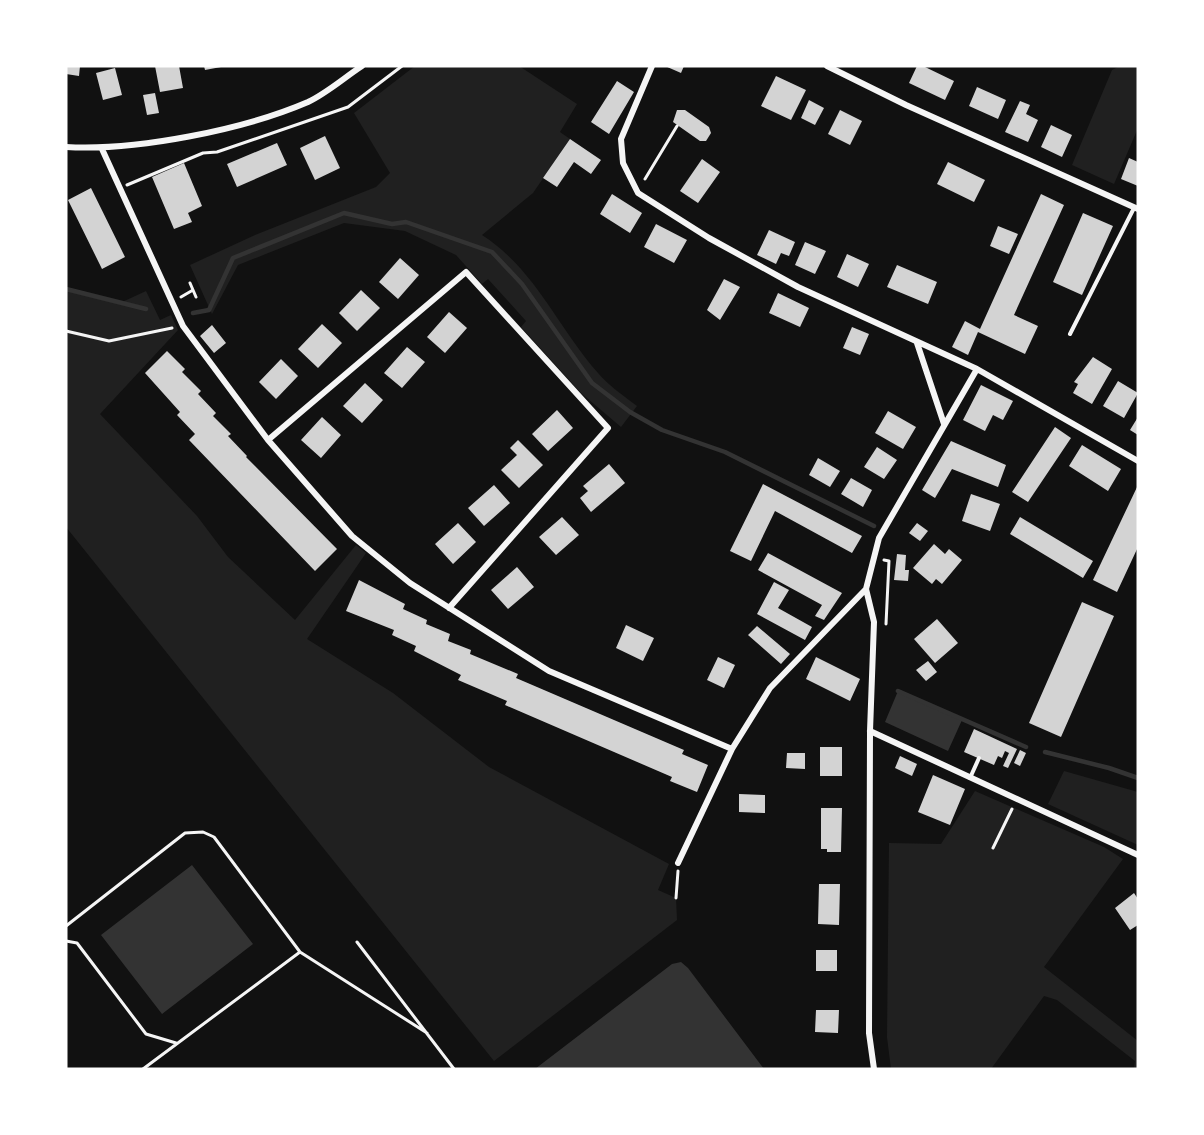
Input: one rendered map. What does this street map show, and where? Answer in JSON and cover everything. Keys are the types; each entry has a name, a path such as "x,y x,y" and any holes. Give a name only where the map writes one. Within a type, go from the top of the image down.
{"street":[{"path":"66,147 102,149 220,129 265,117 310,101 362,66"},
{"path":"652,66 621,139 623,163 638,193 709,238 798,287 977,369 1138,461"},
{"path":"827,66 906,105 1136,208"},
{"path":"102,149 183,326 268,440 352,536 410,583 549,671 732,749"},
{"path":"268,440 466,272 608,428 449,608"},
{"path":"917,343 944,424"},
{"path":"874,1069 869,1033 870,731 874,622 866,589 879,538 977,369"},
{"path":"678,863 732,749 770,688 866,589"},
{"path":"870,731 1138,855"}],"lane":[{"path":"1070,334 1136,208"},
{"path":"970,778 980,758"}],"path":[{"path":"120,188 203,153 217,152 348,107 402,66"},
{"path":"645,179 678,126"},
{"path":"190,283 196,297"},
{"path":"66,331 109,341 183,326"},
{"path":"993,848 1016,799"},
{"path":"66,926 185,833 202,832 214,837 300,952 427,1033"},
{"path":"676,898 678,863"},
{"path":"66,941 77,943 146,1034 177,1044"},
{"path":"357,942 454,1069"},
{"path":"143,1069 300,952"}],"shaded area":[{"path":"415,66 519,66 577,104 560,132 570,139 533,193 482,235 517,265 598,373 637,406 621,427 581,393 521,327 526,321 488,279 482,284 456,255 405,231 344,223 238,265 212,314 190,265 255,235 376,187 390,173 354,113"},
{"path":"1120,66 1138,66 1138,128 1114,184 1072,165 1112,70"},
{"path":"66,289 120,303 146,291 160,320 171,315 178,330 100,414 197,516 228,557 295,620 356,545 366,553 307,639 393,693 489,767 669,864 658,890 676,898 677,920 494,1061 66,527"},
{"path":"898,691 962,720 948,751 885,722"},
{"path":"1064,771 1138,792 1138,845 1048,804"},
{"path":"975,791 1104,847 1123,859 1044,967 1138,1041 1138,1069 1134,1069 1135,1061 1057,1000 1044,996 991,1069 891,1069 887,1037 889,843 941,844"},
{"path":"192,865 253,944 162,1014 101,935"},
{"path":"681,962 688,968 764,1069 535,1069 672,964"}],"building":[{"path":"66,66 80,66 79,76 66,74"},
{"path":"155,66 179,66 183,88 160,92"},
{"path":"204,66 221,66 221,67 205,70"},
{"path":"665,66 684,66 681,73"},
{"path":"917,66 923,66 954,81 945,100 909,83"},
{"path":"115,68 122,95 103,100 96,73"},
{"path":"776,76 806,90 791,120 761,106"},
{"path":"617,81 634,92 609,134 591,122"},
{"path":"977,87 1006,100 998,119 969,106"},
{"path":"155,93 159,113 147,115 143,95"},
{"path":"809,100 824,108 815,125 801,118"},
{"path":"1020,101 1030,105 1026,114 1038,120 1028,142 1005,132"},
{"path":"677,110 685,110 709,127 711,133 706,141 700,141 673,122"},
{"path":"840,110 862,121 850,145 828,134"},
{"path":"1051,125 1072,135 1062,157 1041,147"},
{"path":"325,136 340,168 315,180 300,148"},
{"path":"570,139 601,160 591,174 574,162 557,187 543,178"},
{"path":"277,143 287,165 237,187 227,164"},
{"path":"1129,158 1138,162 1138,186 1121,179"},
{"path":"702,159 720,172 698,203 680,191"},
{"path":"948,162 985,180 974,202 937,184"},
{"path":"184,163 202,206 188,213 192,222 174,229 152,177"},
{"path":"91,188 125,257 102,269 68,200"},
{"path":"612,194 642,213 630,233 600,214"},
{"path":"1041,194 1064,205 1014,315 1038,326 1025,354 978,332 968,355 952,347 965,321 980,329"},
{"path":"1083,213 1113,226 1082,295 1053,282"},
{"path":"656,224 687,240 674,263 644,247"},
{"path":"998,226 1018,234 1009,254 990,246"},
{"path":"769,230 795,242 789,256 781,253 776,264 757,255"},
{"path":"805,242 826,251 815,274 795,265"},
{"path":"847,254 869,264 858,287 837,277"},
{"path":"400,258 419,275 398,299 379,282"},
{"path":"897,265 937,282 928,304 887,287"},
{"path":"724,279 740,287 720,320 707,310"},
{"path":"361,290 380,308 357,331 339,313"},
{"path":"778,293 809,308 800,327 769,313"},
{"path":"449,312 467,328 445,353 427,337"},
{"path":"322,324 342,343 318,368 298,349"},
{"path":"212,325 226,343 214,353 200,336"},
{"path":"852,327 869,334 860,355 843,348"},
{"path":"407,347 425,362 402,388 384,373"},
{"path":"167,351 185,369 182,372 201,391 198,394 216,413 213,416 231,434 228,436 246,457 337,549 315,571 189,440 195,434 177,415 180,412 145,373"},
{"path":"1093,357 1112,369 1092,404 1073,393 1078,384 1074,382"},
{"path":"281,359 298,376 276,399 259,382"},
{"path":"1118,381 1138,393 1124,418 1103,406"},
{"path":"365,383 383,400 362,423 343,406"},
{"path":"981,385 1013,401 1003,420 993,415 985,431 963,420"},
{"path":"557,410 573,428 548,451 532,434"},
{"path":"888,411 916,427 903,449 875,433"},
{"path":"322,417 341,435 321,458 301,440"},
{"path":"1138,417 1138,435 1130,430"},
{"path":"1055,427 1071,438 1028,502 1012,492"},
{"path":"518,440 543,465 519,488 501,470 517,455 510,448"},
{"path":"951,441 1006,465 998,487 952,469 935,498 922,490"},
{"path":"1082,445 1121,469 1108,491 1069,466"},
{"path":"877,447 897,460 884,479 864,467"},
{"path":"818,458 840,471 830,487 809,475"},
{"path":"609,464 625,483 591,512 580,498 588,491 583,486"},
{"path":"851,478 872,490 863,507 841,494"},
{"path":"763,484 862,536 852,553 775,511 751,561 730,551"},
{"path":"494,485 510,503 484,526 468,508"},
{"path":"1138,485 1138,547 1117,592 1093,580"},
{"path":"971,494 1000,504 990,531 962,521"},
{"path":"562,517 579,535 556,555 539,537"},
{"path":"1020,517 1093,561 1083,578 1010,534"},
{"path":"458,523 476,542 453,564 435,544"},
{"path":"917,523 928,531 920,541 909,533"},
{"path":"934,544 945,554 949,549 962,560 942,584 936,579 932,584 913,568"},
{"path":"768,553 842,593 824,620 815,616 822,605 758,570"},
{"path":"897,554 906,555 905,570 909,570 908,581 894,580"},
{"path":"517,567 534,587 508,609 491,590"},
{"path":"359,580 405,604 403,609 427,620 426,624 450,634 448,641 471,650 470,654 518,674 516,678 684,750 682,754 708,765 697,792 670,781 672,777 505,705 507,701 458,680 461,675 414,651 416,646 392,635 394,630 346,611"},
{"path":"774,582 789,590 778,608 812,627 805,640 757,614"},
{"path":"1082,602 1114,616 1061,737 1029,723"},
{"path":"937,619 958,643 935,663 914,639"},
{"path":"626,625 654,638 643,661 616,648"},
{"path":"757,626 790,654 781,664 748,635"},
{"path":"718,657 735,665 724,688 707,680"},
{"path":"816,657 860,679 850,701 806,679"},
{"path":"928,661 937,672 926,681 916,670"},
{"path":"974,729 1017,749 1008,768 1003,766 1009,753 1005,751 1002,758 998,756 994,765 964,752"},
{"path":"820,747 842,747 842,776 820,776"},
{"path":"1020,750 1026,753 1020,766 1014,763"},
{"path":"787,753 805,753 805,769 786,768"},
{"path":"900,756 917,764 912,776 895,768"},
{"path":"933,775 965,789 950,825 918,812"},
{"path":"739,794 765,795 765,813 739,812"},
{"path":"821,808 842,808 841,852 827,852 827,849 821,849"},
{"path":"819,884 840,884 839,925 818,924"},
{"path":"1134,893 1138,899 1138,925 1130,930 1115,908"},
{"path":"816,950 837,950 837,971 816,971"},
{"path":"816,1010 839,1010 838,1033 815,1032"}],"waterway":[{"path":"193,313 209,310 233,258 344,213 392,224 406,222 492,252 522,284 592,383 630,412 662,430 725,452 874,526"},
{"path":"66,289 146,309"},
{"path":"898,691 1026,747"},
{"path":"1045,752 1109,768 1138,778"}]}
